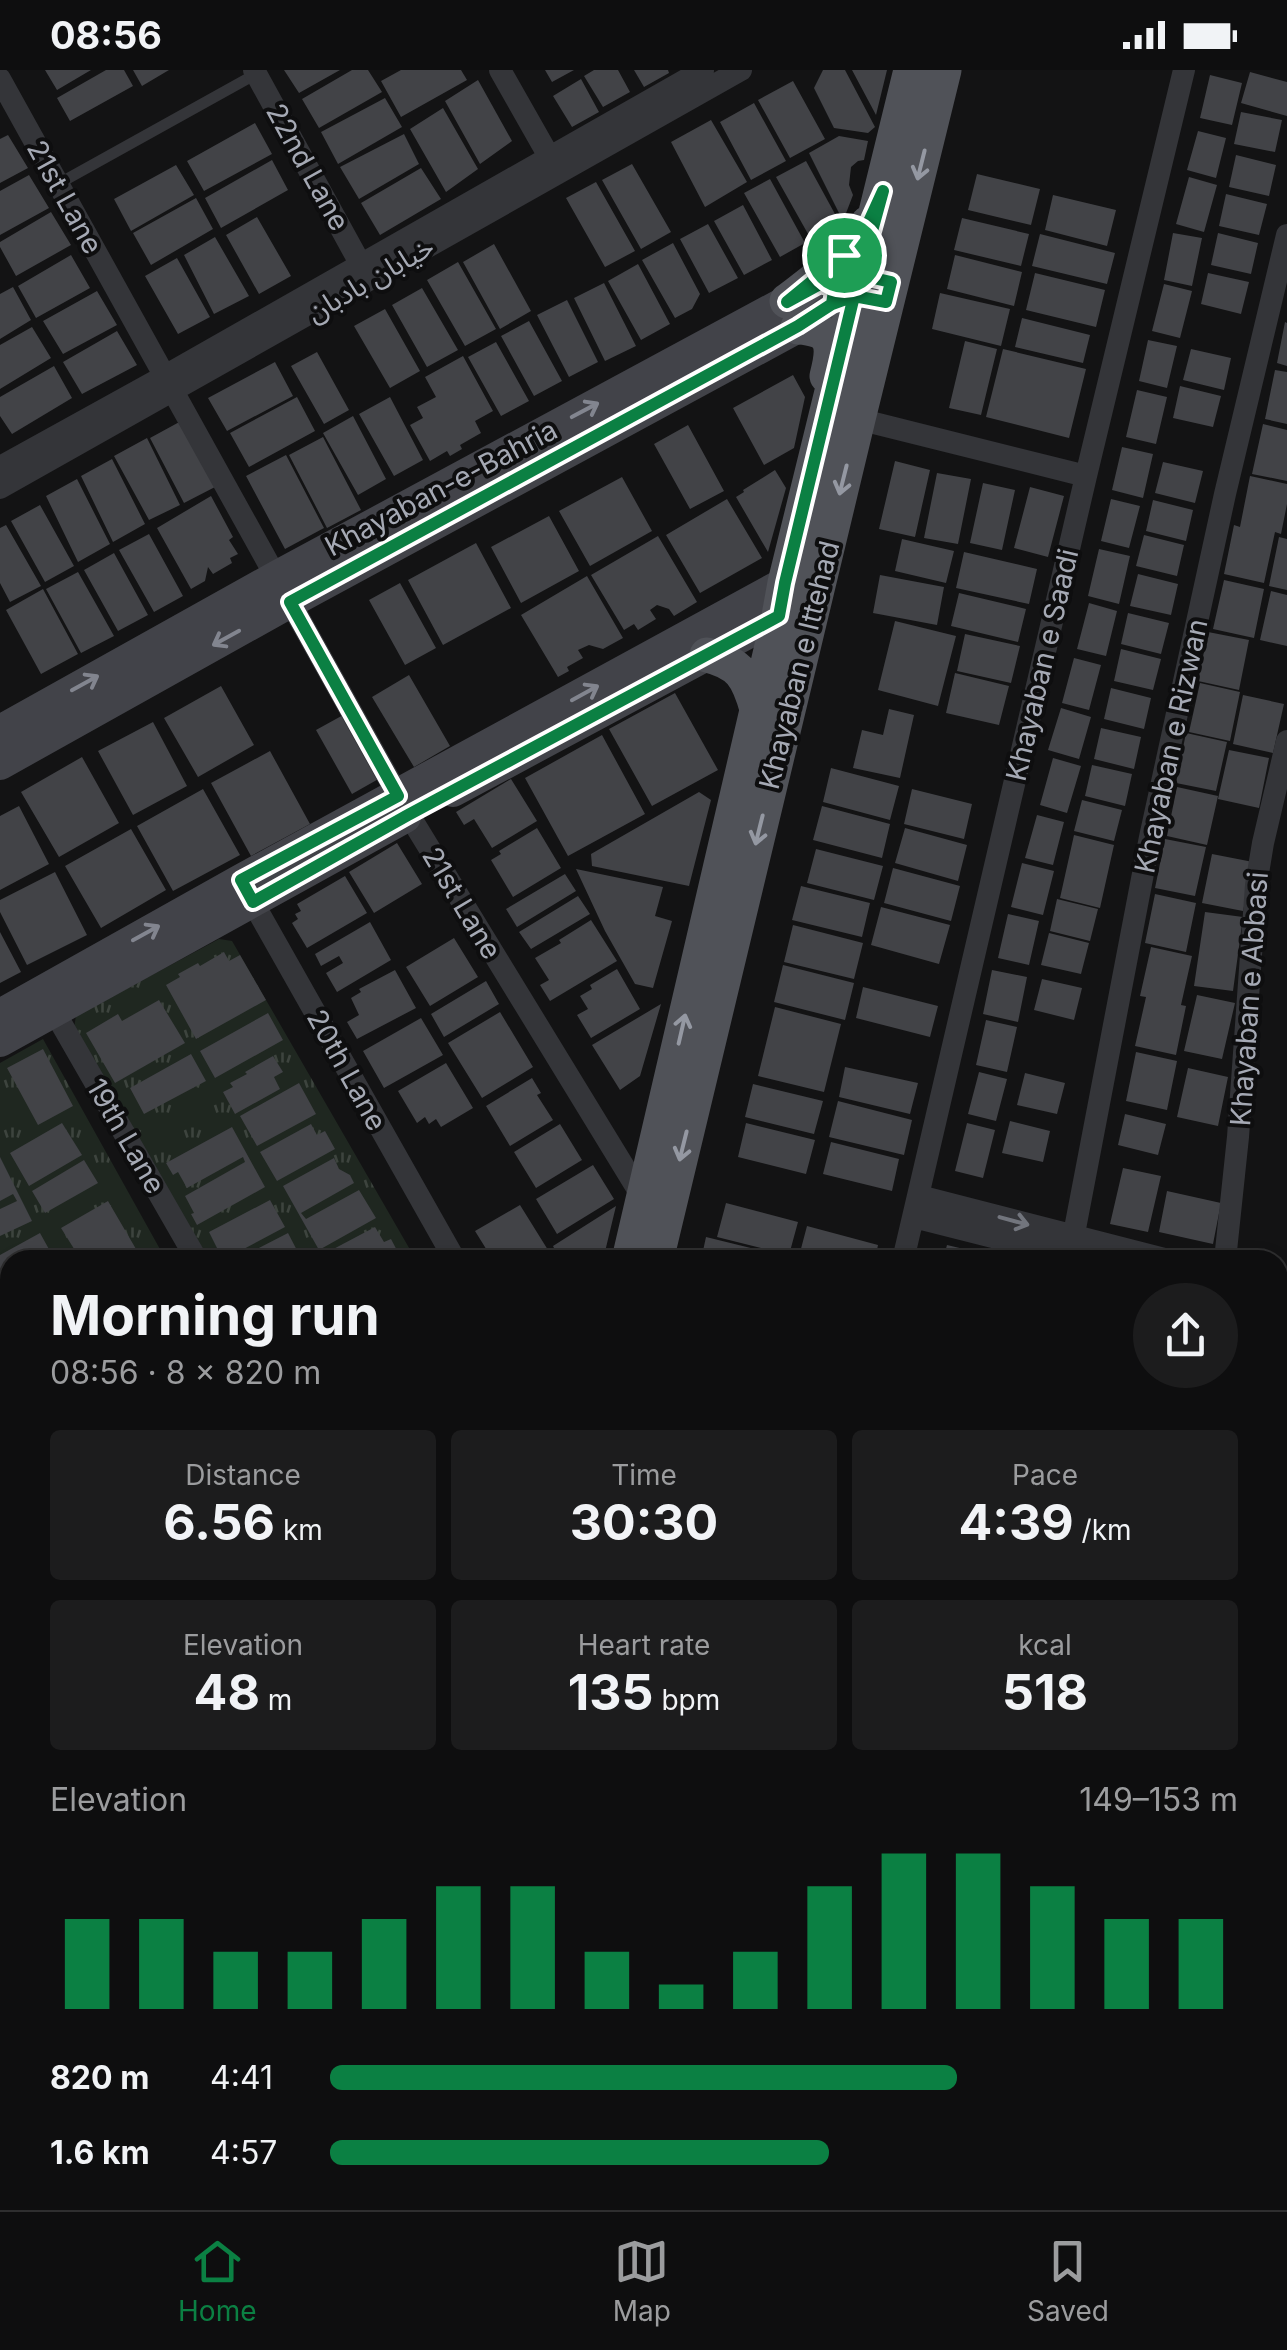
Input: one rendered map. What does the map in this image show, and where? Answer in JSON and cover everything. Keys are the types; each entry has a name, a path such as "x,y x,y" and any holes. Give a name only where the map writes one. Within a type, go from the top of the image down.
{"main road":[{"name":"Khayaban e Ittehad","path":"631,1250 810,478 863,290 911,70"},
{"name":"Khayaban e Ittehad","path":"658,1250 858,419 863,290 944,70"},
{"path":"810,478 804,462 833,352 826,336 792,314 856,242 883,191"},
{"name":"Khayaban-e-Bahria","path":"0,731 283,590 792,314 863,290"},
{"name":"Khayaban-e-Bahria","path":"0,764 283,590"},
{"path":"403,806 706,655 782,599"},
{"path":"0,1015 247,891 782,599"},
{"path":"706,655 722,658 745,676 757,709"},
{"path":"0,1041 247,891"}],"street":[{"path":"500,70 553,164"},
{"name":"خیابان بادبان","path":"0,466 169,384 553,164 702,70"},
{"name":"خیابان بادبان","path":"0,488 362,265 740,70"},
{"name":"Khayaban e Saadi","path":"906,1250 1184,70"},
{"name":"22nd Lane","path":"255,72 362,265"},
{"name":"21st Lane","path":"0,80 403,806 642,1198"},
{"name":"Khayaban e Rizwan","path":"1075,1250 1150,836 1287,236"},
{"path":"858,419 1086,476"},
{"name":"Khayaban e Abbasi","path":"1227,1250 1256,884 1287,740"},
{"name":"20th Lane","path":"247,891 448,1250"},
{"name":"19th Lane","path":"54,1011 191,1250"},
{"path":"917,1206 1064,1250"}],"lane":[{"path":"58,184 255,72"}],"green space":[{"path":"219,939 232,941 410,1250 197,1250 74,1028 76,1016"},
{"path":"43,1039 160,1250 0,1250 0,1063"}],"building":[{"path":"45,70 91,70 57,90"},
{"path":"106,70 124,70 133,86 70,121 57,98"},
{"path":"133,70 169,70 142,86"},
{"path":"284,70 340,70 299,93"},
{"path":"352,70 368,70 382,92 319,128 302,99"},
{"path":"401,70 461,70 467,80 401,117 381,81"},
{"path":"545,70 574,70 552,82"},
{"path":"594,70 618,70 630,92 603,107 584,76"},
{"path":"634,70 668,70 669,73 644,87"},
{"path":"823,70 845,70 875,127 868,133 834,128 814,88"},
{"path":"852,70 887,70 876,115"},
{"path":"1250,72 1287,82 1287,116 1241,103"},
{"path":"1210,75 1242,83 1232,125 1200,118"},
{"path":"581,79 599,112 572,127 553,96"},
{"path":"478,80 512,141 480,164 445,101"},
{"path":"793,81 825,139 790,158 758,100"},
{"path":"385,98 402,127 338,164 321,132"},
{"path":"754,103 786,161 751,180 720,122"},
{"path":"443,108 478,169 446,192 410,129"},
{"path":"1241,112 1282,120 1275,152 1234,144"},
{"path":"711,120 747,182 705,207 671,142"},
{"path":"255,123 272,154 204,191 187,161"},
{"path":"1198,131 1226,138 1216,178 1187,170"},
{"path":"404,134 419,164 359,199 340,167"},
{"path":"8,135 28,168 0,183 0,139"},
{"path":"839,136 868,141 864,160 851,167 849,185 853,195 843,221 809,153"},
{"path":"1236,155 1276,165 1269,196 1229,187"},
{"path":"272,160 288,190 221,228 205,198"},
{"path":"806,161 841,225 812,241 776,177"},
{"path":"632,164 671,232 641,249 602,180"},
{"path":"176,165 194,195 131,231 114,199"},
{"path":"421,168 441,199 380,235 361,203"},
{"path":"977,174 1040,189 1031,225 968,210"},
{"path":"29,175 49,208 0,235 0,191"},
{"path":"1189,177 1217,185 1204,232 1176,224"},
{"path":"770,179 805,243 780,257 744,193"},
{"path":"596,182 635,251 605,267 566,198"},
{"path":"1226,194 1267,204 1259,235 1219,226"},
{"path":"1053,195 1116,210 1107,246 1045,230"},
{"path":"196,198 213,229 151,265 133,233"},
{"path":"743,205 772,260 744,275 714,221"},
{"path":"51,212 71,245 16,276 0,242"},
{"path":"257,217 291,276 259,294 226,235"},
{"path":"962,218 1029,234 1021,266 954,250"},
{"path":"708,224 738,278 709,293 680,239"},
{"path":"1173,233 1202,238 1192,286 1164,280"},
{"path":"1218,233 1258,243 1251,274 1211,265"},
{"path":"1040,234 1115,253 1107,284 1032,266"},
{"path":"215,237 249,296 214,314 184,255"},
{"path":"673,243 700,294 692,309 675,318 642,260"},
{"path":"494,244 531,311 500,329 463,262"},
{"path":"71,255 90,288 36,318 18,286"},
{"path":"955,255 1022,272 1014,306 947,289"},
{"path":"177,258 210,317 178,334 145,276"},
{"path":"458,262 496,329 465,346 427,280"},
{"path":"638,264 670,324 641,340 608,281"},
{"path":"1035,273 1105,290 1096,327 1026,310"},
{"path":"1208,273 1249,282 1241,314 1201,304"},
{"path":"604,283 636,346 605,361 574,298"},
{"path":"1164,284 1192,291 1180,338 1152,331"},
{"path":"13,287 31,320 0,339 0,294"},
{"path":"422,288 458,350 427,367 392,305"},
{"path":"97,291 117,325 63,354 43,321"},
{"path":"940,293 1010,309 1001,346 932,329"},
{"path":"567,300 598,362 569,377 537,315"},
{"path":"385,309 420,371 390,388 354,326"},
{"path":"1022,318 1090,335 1083,363 1015,347"},
{"path":"529,321 562,381 534,396 501,336"},
{"path":"1287,323 1287,366 1277,363"},
{"path":"32,327 51,358 0,389 0,345"},
{"path":"117,331 137,365 82,394 63,362"},
{"path":"1148,340 1177,346 1167,388 1139,381"},
{"path":"965,341 997,349 981,415 949,408"},
{"path":"496,342 529,401 501,416 468,357"},
{"path":"1003,349 1086,369 1069,438 986,417"},
{"path":"1191,349 1231,358 1224,390 1183,380"},
{"path":"317,352 349,410 324,424 291,366"},
{"path":"463,356 493,411 475,421 481,433 460,445 462,449 450,456 447,451 430,461 410,425 423,418 417,407 436,397 425,377"},
{"path":"275,362 293,396 227,431 208,398"},
{"path":"54,366 72,398 12,434 0,416 0,397"},
{"path":"1275,370 1287,372 1287,424 1265,419"},
{"path":"793,375 805,397 794,448 764,465 733,408"},
{"path":"1180,386 1221,396 1213,427 1173,418"},
{"path":"1137,390 1167,397 1156,444 1126,437"},
{"path":"297,397 315,431 249,467 230,433"},
{"path":"390,397 423,460 394,476 359,414"},
{"path":"353,416 386,479 358,495 323,433"},
{"path":"183,420 215,487 184,503 150,438"},
{"path":"1263,424 1287,430 1287,481 1252,474"},
{"path":"688,425 724,491 690,509 654,444"},
{"path":"323,437 361,510 327,528 289,455"},
{"path":"147,438 180,505 149,520 114,456"},
{"path":"1122,447 1153,454 1143,498 1112,490"},
{"path":"286,455 324,528 285,549 246,476"},
{"path":"112,459 145,524 113,542 81,476"},
{"path":"895,461 930,470 915,537 879,529"},
{"path":"1163,462 1203,471 1195,503 1155,493"},
{"path":"775,470 786,488 768,552 736,497"},
{"path":"937,473 971,479 958,544 924,538"},
{"path":"1250,476 1287,484 1281,534 1275,532 1264,583 1224,574 1234,525 1240,527"},
{"path":"622,477 652,531 590,566 559,511"},
{"path":"77,479 110,544 78,562 46,496"},
{"path":"983,483 1015,490 1002,550 970,543"},
{"path":"1030,487 1064,496 1048,557 1014,548"},
{"path":"211,496 238,554 230,558 232,563 213,574 208,567 205,581 191,589 157,528"},
{"path":"727,499 762,558 700,593 666,535"},
{"path":"1111,499 1140,506 1129,548 1101,541"},
{"path":"1153,500 1193,510 1186,541 1146,531"},
{"path":"40,505 74,566 45,582 11,521"},
{"path":"549,516 579,571 521,603 491,547"},
{"path":"6,525 41,586 10,602 0,583 0,528"},
{"path":"149,534 183,596 154,612 119,550"},
{"path":"1144,535 1184,545 1177,576 1136,566"},
{"path":"658,536 697,602 674,616 669,609 657,605 650,610 656,619 638,630 634,624 624,630 591,575"},
{"path":"1279,537 1287,539 1287,590 1269,586"},
{"path":"902,539 954,551 946,583 895,571"},
{"path":"476,543 511,608 443,645 408,580"},
{"path":"1099,549 1130,556 1119,604 1088,596"},
{"path":"964,552 1037,569 1029,604 956,588"},
{"path":"114,553 148,615 118,631 84,570"},
{"path":"78,572 114,636 81,653 46,589"},
{"path":"1138,574 1178,584 1171,615 1130,606"},
{"path":"880,575 944,587 937,625 873,613"},
{"path":"587,576 623,638 603,649 589,645 578,650 583,658 558,677 521,615"},
{"path":"1224,580 1264,589 1254,638 1213,629"},
{"path":"400,583 436,648 405,665 369,600"},
{"path":"43,589 78,654 41,674 6,610"},
{"path":"1271,591 1287,595 1287,646 1260,640"},
{"path":"959,593 1026,609 1018,642 951,626"},
{"path":"1089,603 1117,611 1106,656 1077,649"},
{"path":"1128,613 1169,623 1161,654 1121,644"},
{"path":"895,621 956,636 938,706 878,690"},
{"path":"1208,632 1249,640 1239,690 1198,681"},
{"path":"965,634 1020,646 1011,683 957,671"},
{"path":"1121,649 1161,659 1153,690 1114,681"},
{"path":"1074,658 1101,665 1089,710 1062,703"},
{"path":"955,673 1009,686 999,725 946,713"},
{"path":"409,675 450,746 414,767 372,697"},
{"path":"1200,683 1240,692 1230,741 1189,732"},
{"path":"221,686 254,745 198,777 164,718"},
{"path":"1111,688 1151,698 1144,729 1104,719"},
{"path":"675,693 718,770 652,806 609,729"},
{"path":"1243,695 1284,704 1273,753 1233,744"},
{"path":"1061,708 1091,717 1079,759 1048,750"},
{"path":"889,709 914,715 900,778 853,768 862,730 883,735"},
{"path":"345,714 382,777 352,794 316,730"},
{"path":"153,722 187,786 133,815 98,751"},
{"path":"1101,728 1141,737 1134,769 1094,759"},
{"path":"1186,733 1227,742 1216,791 1176,783"},
{"path":"602,735 645,814 568,856 525,778"},
{"path":"1229,750 1269,758 1259,808 1218,799"},
{"path":"270,751 310,824 251,856 211,783"},
{"path":"82,757 119,823 59,857 21,792"},
{"path":"1053,758 1081,766 1067,813 1040,805"},
{"path":"1092,765 1132,774 1125,806 1085,796"},
{"path":"831,768 899,786 890,820 823,802"},
{"path":"511,779 537,821 492,848 474,819 464,825 456,812"},
{"path":"1177,787 1218,796 1207,845 1167,836"},
{"path":"203,789 240,855 173,891 137,826"},
{"path":"912,789 972,804 964,839 904,824"},
{"path":"699,792 711,800 689,886 592,866 591,854"},
{"path":"1082,800 1122,810 1114,841 1074,831"},
{"path":"19,806 49,864 0,890 0,816"},
{"path":"822,806 890,824 882,858 813,840"},
{"path":"1037,815 1064,822 1053,865 1025,858"},
{"path":"537,828 561,868 513,897 491,860"},
{"path":"905,828 967,845 958,881 895,863"},
{"path":"131,829 166,890 101,928 65,866"},
{"path":"1074,835 1114,845 1100,908 1060,898"},
{"path":"1165,839 1206,847 1195,896 1155,888"},
{"path":"397,843 422,884 374,913 349,872"},
{"path":"816,849 883,866 874,900 807,883"},
{"path":"1212,854 1253,862 1243,911 1202,903"},
{"path":"1022,863 1054,871 1043,915 1011,907"},
{"path":"893,868 960,886 951,921 884,903"},
{"path":"576,869 663,887 655,916 672,921 653,988 635,984"},
{"path":"55,872 87,935 27,965 0,912 0,900"},
{"path":"565,874 576,891 517,927 506,909"},
{"path":"345,876 367,913 307,948 292,923 301,911 297,904"},
{"path":"801,886 870,903 862,937 792,920"},
{"path":"1155,894 1196,903 1186,952 1145,943"},
{"path":"578,896 590,914 531,949 519,932"},
{"path":"1057,899 1098,909 1090,941 1050,931"},
{"path":"881,907 950,925 939,964 871,945"},
{"path":"1205,912 1243,917 1233,991 1194,986"},
{"path":"1008,914 1039,921 1029,965 998,958"},
{"path":"591,920 617,961 550,1001 540,985 549,980 535,958"},
{"path":"370,922 391,960 337,992 326,973 343,963 339,956 321,966 315,954"},
{"path":"793,925 863,943 854,979 784,962"},
{"path":"0,932 21,972 0,983"},
{"path":"1049,933 1089,943 1081,974 1041,965"},
{"path":"454,938 478,977 430,1006 406,967"},
{"path":"1151,947 1192,956 1181,1005 1186,1006 1176,1055 1135,1046 1146,997 1140,996"},
{"path":"224,952 229,961 240,955 266,1000 196,1039 166,985 180,977 178,974"},
{"path":"783,965 854,983 845,1020 774,1002"},
{"path":"617,969 640,1009 591,1038 577,1015 588,1009 580,996"},
{"path":"395,970 416,1008 357,1039 347,1022 359,1015 351,998 361,992 359,989"},
{"path":"992,970 1027,977 1018,1022 983,1014"},
{"path":"1042,979 1082,988 1074,1020 1034,1010"},
{"path":"486,981 499,1004 444,1037 431,1014"},
{"path":"863,987 938,1006 930,1037 856,1018"},
{"path":"1197,995 1235,1003 1222,1059 1184,1051"},
{"path":"159,1000 185,1043 115,1083 86,1033 118,1014 122,1021"},
{"path":"661,1004 640,1076 620,1090 592,1045"},
{"path":"775,1007 841,1024 824,1092 758,1076"},
{"path":"500,1012 533,1067 482,1098 448,1043"},
{"path":"268,1013 283,1040 215,1078 200,1051"},
{"path":"421,1018 443,1055 384,1088 363,1051"},
{"path":"986,1020 1017,1027 1007,1072 976,1065"},
{"path":"43,1049 73,1106 38,1125 7,1068"},
{"path":"1136,1052 1177,1061 1167,1110 1126,1101"},
{"path":"191,1054 206,1081 144,1114 130,1088"},
{"path":"273,1056 283,1072 274,1077 280,1089 235,1114 223,1092 233,1087 230,1083 245,1072"},
{"path":"446,1063 473,1108 441,1127 436,1119 429,1124 425,1117 417,1123 398,1091"},
{"path":"845,1067 918,1083 910,1114 839,1097"},
{"path":"1188,1068 1228,1077 1218,1126 1177,1117"},
{"path":"979,1072 1007,1079 996,1121 968,1114"},
{"path":"1025,1073 1065,1083 1057,1114 1017,1105"},
{"path":"532,1078 541,1093 537,1095 553,1120 510,1146 486,1106"},
{"path":"299,1083 316,1114 257,1146 240,1116"},
{"path":"753,1084 823,1101 814,1134 745,1117"},
{"path":"838,1101 912,1120 904,1155 829,1137"},
{"path":"1125,1114 1166,1124 1158,1155 1118,1145"},
{"path":"1010,1121 1050,1131 1043,1162 1002,1153"},
{"path":"62,1123 82,1155 29,1186 10,1153"},
{"path":"746,1123 815,1140 806,1174 738,1157"},
{"path":"967,1123 995,1130 983,1178 955,1171"},
{"path":"311,1124 317,1135 325,1131 335,1149 277,1181 260,1152"},
{"path":"560,1124 582,1160 536,1188 514,1152"},
{"path":"232,1127 265,1187 197,1225 185,1196 245,1162 243,1157 187,1188 178,1172 173,1175 166,1163"},
{"path":"831,1142 899,1159 892,1191 823,1174"},
{"path":"0,1157 32,1221 0,1236 0,1209 17,1201 13,1194 0,1201"},
{"path":"334,1158 354,1183 301,1213 306,1219 359,1190 376,1218 319,1250 283,1186"},
{"path":"84,1160 98,1183 45,1213 32,1191"},
{"path":"593,1165 614,1199 557,1234 536,1199"},
{"path":"1123,1168 1161,1176 1148,1232 1110,1224"},
{"path":"1167,1191 1221,1203 1213,1244 1159,1232"},
{"path":"270,1200 285,1227 242,1250 218,1250 209,1232"},
{"path":"108,1201 136,1249 75,1250 61,1228"},
{"path":"726,1203 798,1222 790,1250 769,1250 717,1237"},
{"path":"520,1205 548,1250 487,1250 475,1231"},
{"path":"616,1206 605,1250 555,1250 553,1246"},
{"path":"807,1226 878,1245 877,1250 801,1250"},
{"path":"375,1227 384,1242 391,1239 397,1250 332,1250"},
{"path":"40,1233 49,1250 9,1250"},
{"path":"288,1233 297,1250 255,1250"},
{"path":"706,1237 759,1250 703,1250"}],"route":[{"path":"844,255 787,302 820,284 834,291 832,304 854,296 779,616 253,902 241,880 398,796 290,602 832,304 851,296 854,296 886,302 891,282 860,275 883,191 867,226 844,255"}]}
